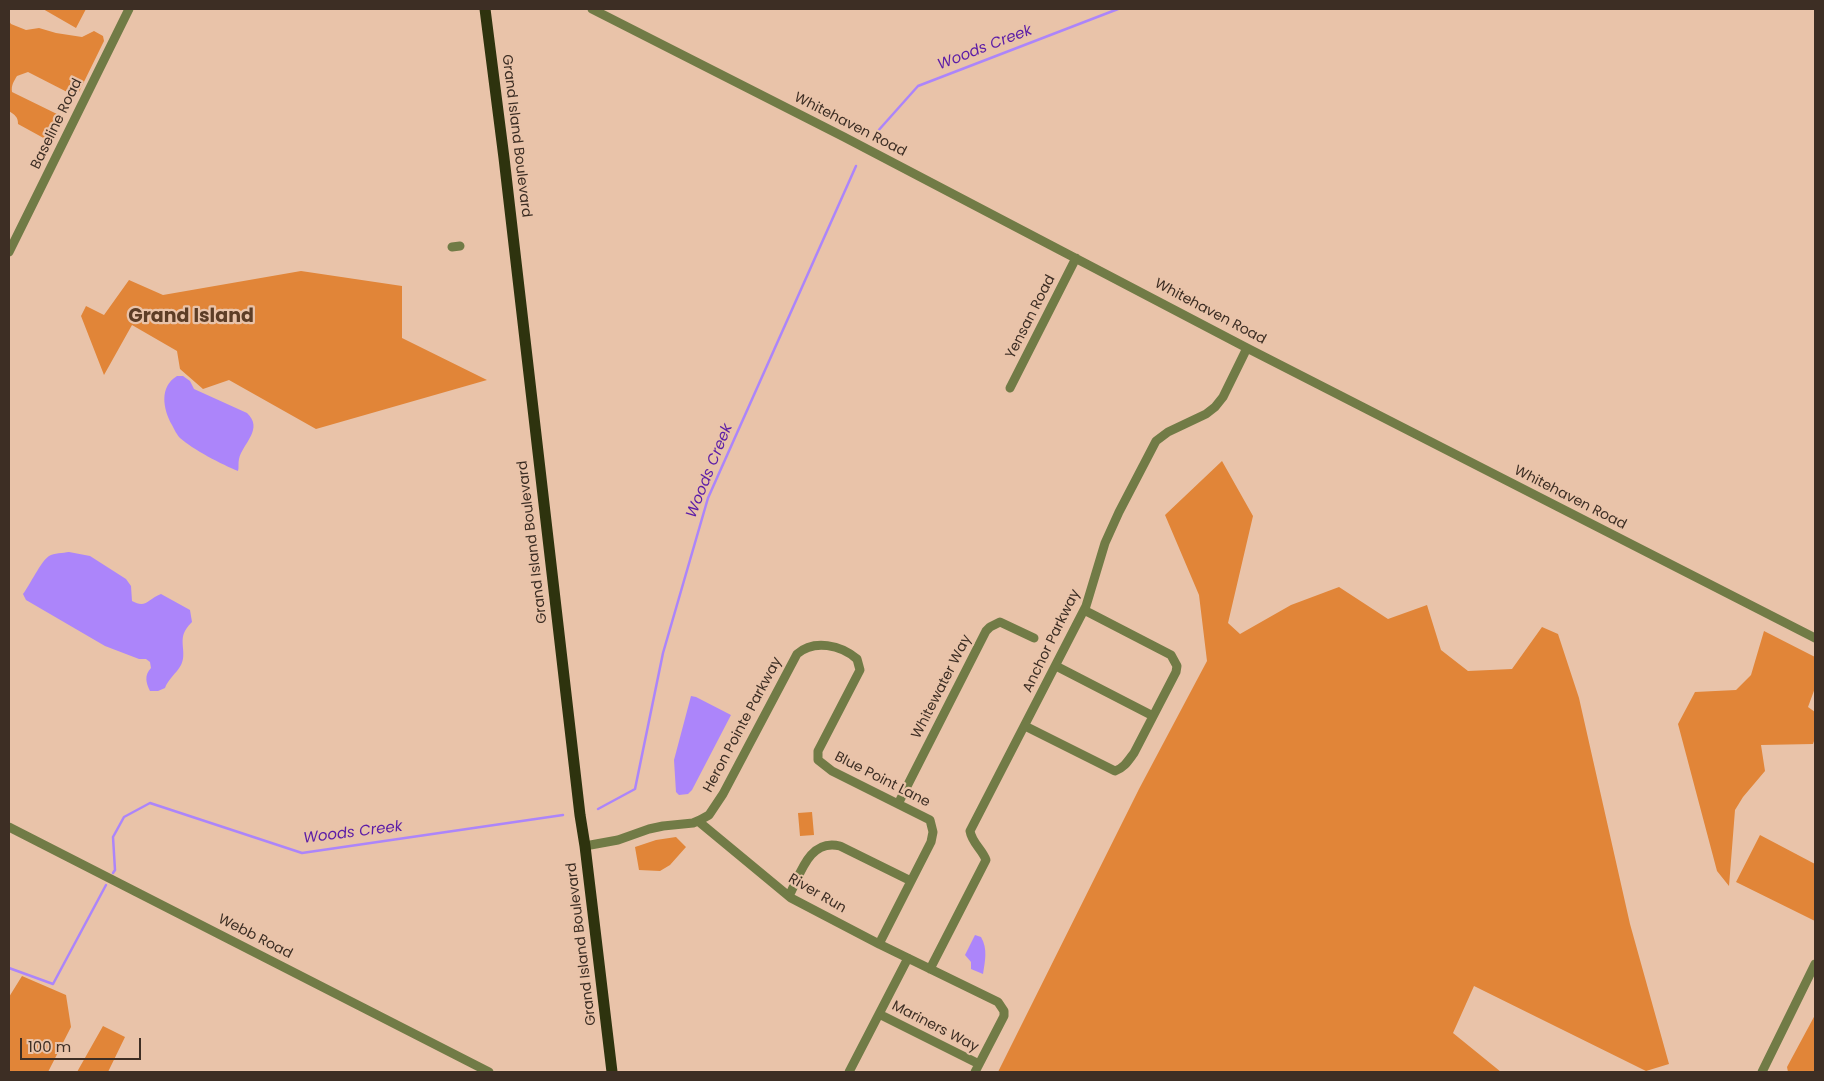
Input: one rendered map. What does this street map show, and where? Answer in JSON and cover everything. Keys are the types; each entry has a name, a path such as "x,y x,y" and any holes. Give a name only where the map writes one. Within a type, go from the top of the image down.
{"main road":[{"name":"Grand Island Boulevard","path":"485,9 612,1072"}],"street":[{"name":"Baseline Road","path":"9,252 129,9"},
{"name":"Whitehaven Road","path":"592,9 1247,348 1815,638"},
{"name":"Yensan Road","path":"1010,388 1076,258"},
{"name":"Anchor Parkway","path":"930,969 986,860 984,853 971,837 970,831 1084,610 1105,543 1119,512 1156,441 1168,432 1206,414 1215,407 1223,397 1247,348"},
{"path":"1025,726 1115,771 1126,764 1176,672 1177,666 1171,654 1084,610"},
{"name":"Whitewater Way","path":"898,804 986,631 1000,622 1034,638"},
{"name":"Heron Pointe Parkway","path":"698,821 709,815 723,794 797,654 802,649 812,646 822,645 840,648"},
{"name":"Blue Point Lane","path":"840,648 857,659 860,670 818,751 818,760 832,771 930,820 933,827 930,842 880,944"},
{"path":"1056,666 1153,716"},
{"path":"585,846 618,840 649,829 698,821"},
{"name":"River Run","path":"698,821 789,896 880,944 998,1002 1004,1011 1004,1016 977,1068"},
{"name":"Webb Road","path":"9,827 490,1072"},
{"path":"789,896 811,854 822,846 828,845 840,846 911,881"},
{"path":"849,1072 908,958"},
{"path":"1762,1072 1815,964"},
{"name":"Mariners Way","path":"879,1014 977,1068"}],"shaded area":[{"path":"43,9 86,9 76,28"},
{"path":"9,21 11,24 26,30 39,28 82,37 94,31 103,36 104,41 79,92 71,94 28,72 17,76 14,81 12,92 59,115 49,141 18,124 16,116 9,111"},
{"path":"301,271 402,286 402,338 487,380 316,429 229,380 203,389 180,369 177,351 132,325 104,375 81,316 86,306 104,315 129,280 163,295"},
{"path":"177,376 183,376 190,381 194,389 247,413 252,419 253,430 241,453 238,471 200,452 177,434 166,412 164,399 167,386"},
{"path":"1222,461 1253,516 1228,623 1240,634 1291,605 1339,587 1388,619 1427,605 1441,650 1468,671 1512,669 1542,627 1558,634 1579,698 1630,924 1669,1064 1646,1071 1474,986 1453,1033 1501,1072 998,1072 1139,789 1207,661 1199,595 1165,515"},
{"path":"69,552 90,556 126,579 131,586 132,601 144,604 161,594 190,610 192,622 183,635 183,661 165,688 158,691 150,691 146,679 147,673 151,668 150,662 146,659 139,659 105,646 26,600 23,594 46,559 53,554"},
{"path":"1764,631 1815,657 1815,688 1808,707 1815,712 1815,738 1813,744 1761,745 1765,771 1743,797 1735,810 1729,886 1717,871 1678,724 1695,692 1736,690 1751,675"},
{"path":"691,696 731,715 692,790 688,794 679,795 676,792 674,760"},
{"path":"812,812 814,835 800,836 798,813"},
{"path":"1760,835 1815,864 1815,921 1736,882"},
{"path":"676,837 686,847 670,865 660,871 639,870 635,847 656,840"},
{"path":"975,935 981,937 985,946 983,974 971,969 971,962 965,955"},
{"path":"22,976 66,995 71,1027 48,1072 9,1072 9,997"},
{"path":"1815,1015 1815,1072 1788,1072 1787,1067"},
{"path":"103,1026 125,1037 108,1072 77,1072"}],"waterway":[{"name":"Woods Creek","path":"877,132 918,86 1118,9"},
{"name":"Woods Creek","path":"598,809 635,789 663,653 708,498 856,166"},
{"name":"Woods Creek","path":"113,873 115,870 113,837 124,817 150,803 302,853 563,815"},
{"name":"Woods Creek","path":"9,968 53,984 106,885"}],"district":[{"name":"Grand Island","path":"191,317"}]}
